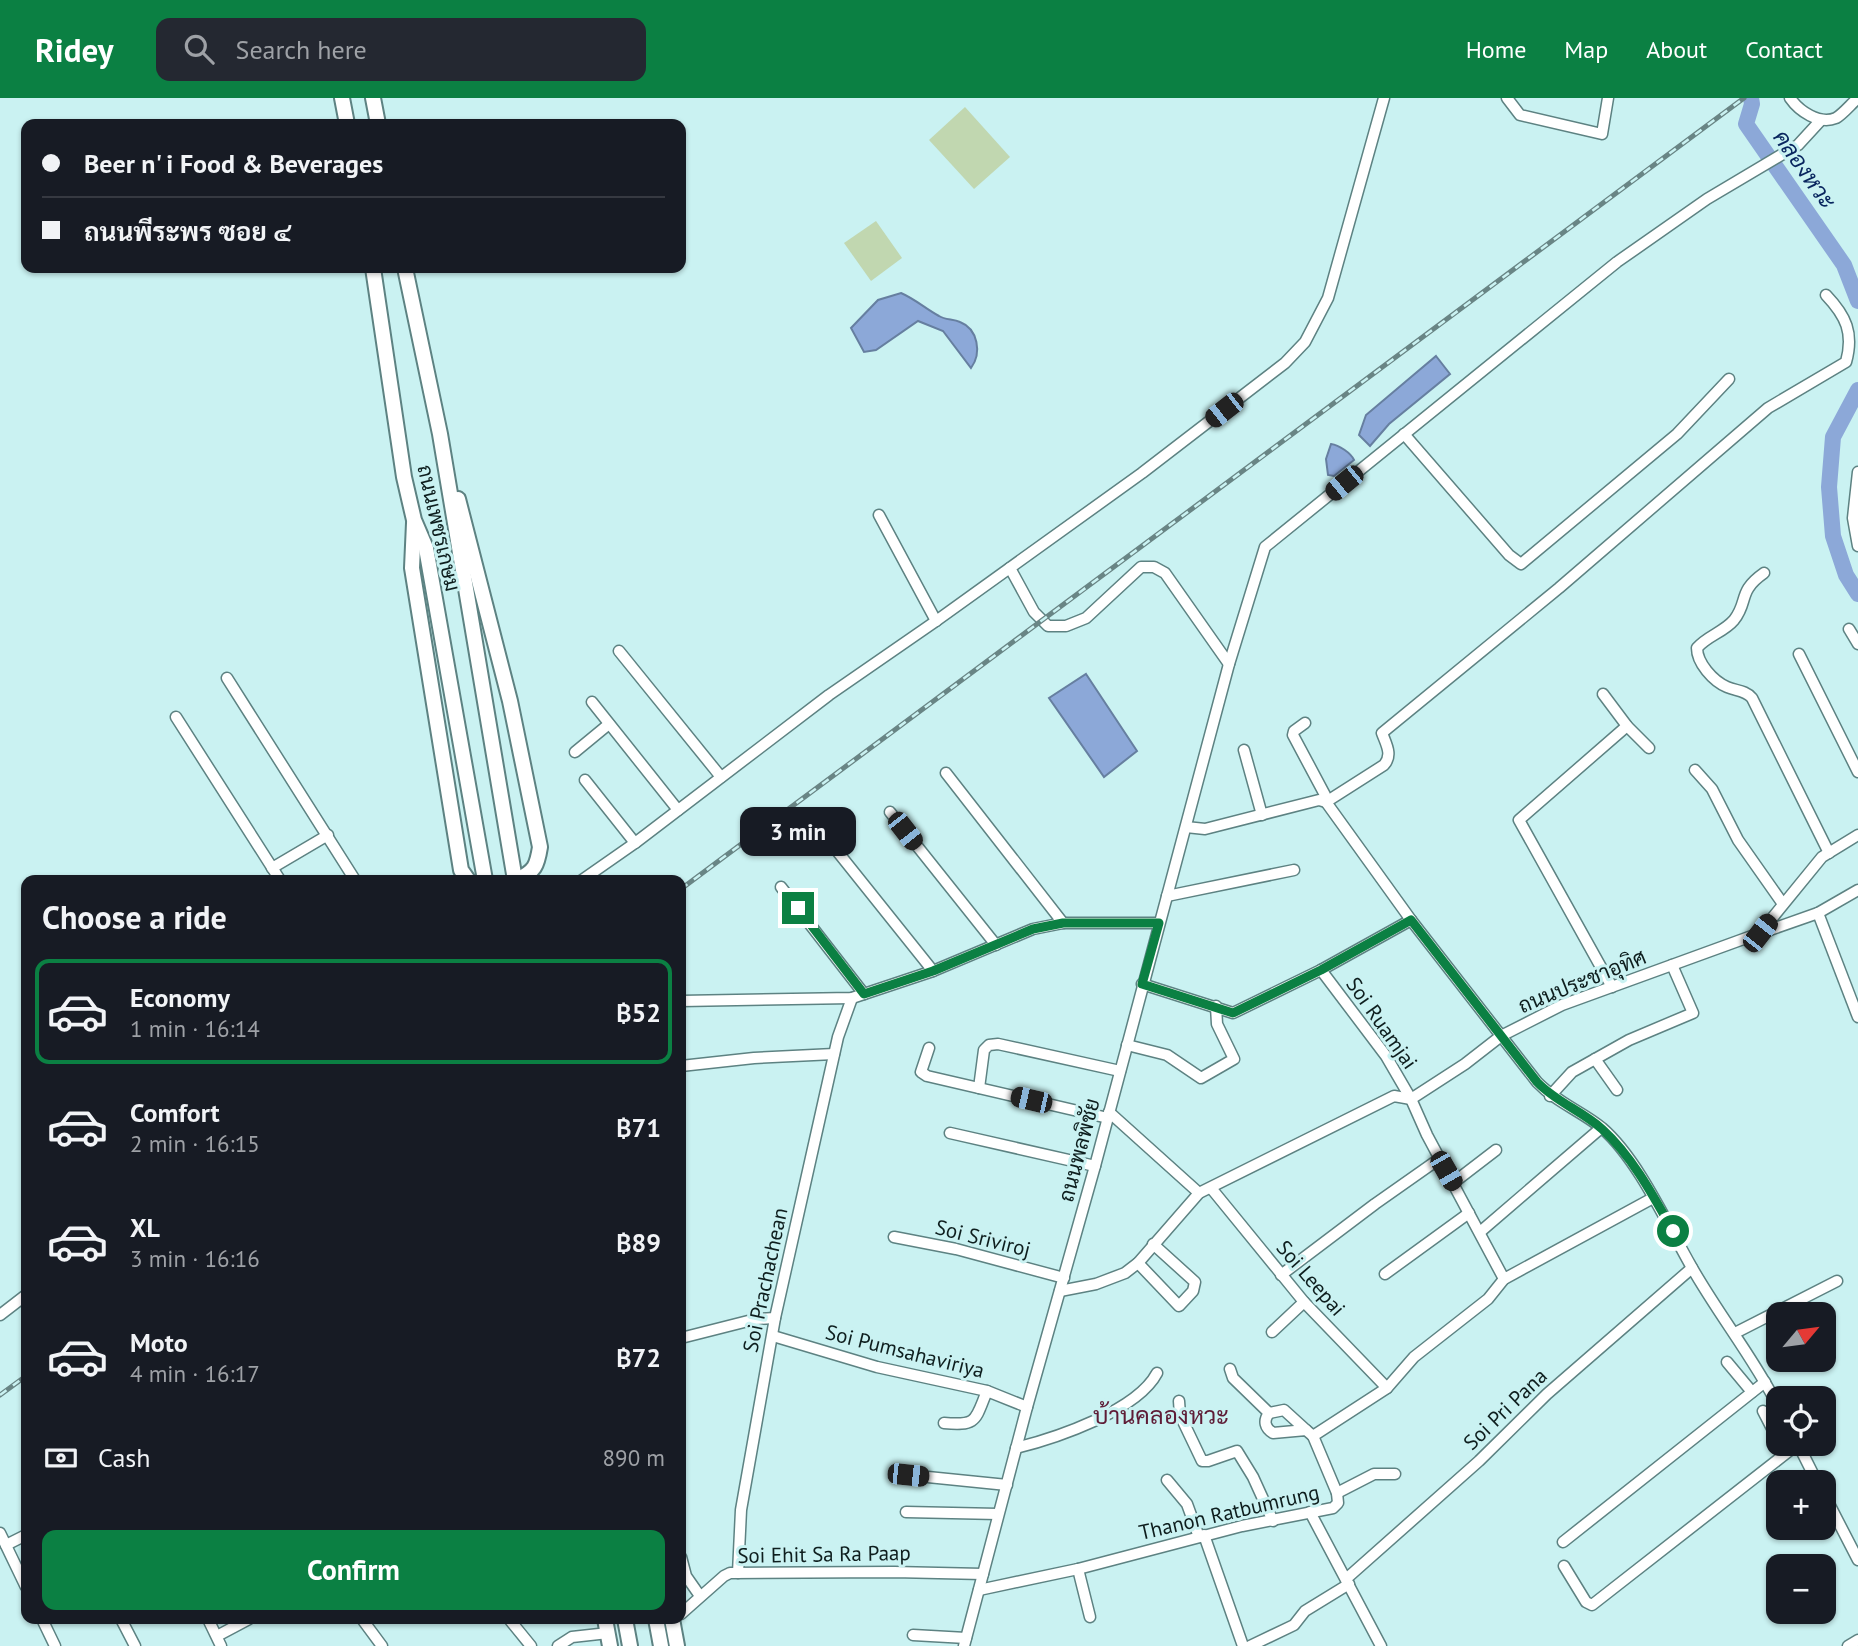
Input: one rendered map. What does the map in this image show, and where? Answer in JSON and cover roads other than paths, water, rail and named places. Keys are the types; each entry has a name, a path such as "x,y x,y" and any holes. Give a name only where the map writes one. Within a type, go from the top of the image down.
{"highway":[{"path":"342,98 346,119"},
{"path":"373,98 377,119"},
{"name":"ถนนเพชรเกษม","path":"374,273 404,477 414,520 426,548 484,875"},
{"name":"ถนนเพชรเกษม","path":"406,273 440,434 494,764 515,875"},
{"path":"440,434 504,676 540,847 537,866 527,875"},
{"path":"414,520 412,568 461,870 464,875"},
{"path":"626,1624 630,1646"},
{"path":"657,1624 661,1646"},
{"path":"675,1624 677,1646"}],"street":[{"path":"589,875 829,695 1164,456 1285,363 1305,342 1328,298 1384,98"},
{"path":"1507,98 1520,115 1602,134 1608,98"},
{"path":"1790,98 1809,116 1821,120"},
{"name":"ถนนพลพิชัย","path":"965,1642 1027,1407 1109,1115 1228,664 1265,547 1617,262 1707,199 1798,145 1821,120 1835,118 1858,98"},
{"path":"1186,827 1206,829 1319,800 1326,802 1388,761 1389,752 1382,733 1570,579 1768,408 1846,362 1851,346 1842,311 1826,295"},
{"path":"1404,434 1509,555 1521,564 1677,434 1728,379"},
{"path":"1858,472 1853,518 1858,546"},
{"path":"878,515 936,621"},
{"path":"1010,568 1034,612 1048,626 1066,626 1086,618 1141,567 1154,567 1165,573 1228,664"},
{"path":"1764,573 1748,586 1736,618 1703,641 1697,648 1697,654 1704,668 1718,683 1752,698 1829,853"},
{"path":"1849,629 1858,645"},
{"path":"620,651 722,776"},
{"path":"1799,654 1858,772"},
{"path":"227,678 352,875"},
{"path":"1603,694 1627,726 1649,748"},
{"path":"592,702 678,810"},
{"path":"176,717 277,875"},
{"path":"1305,723 1294,731 1293,735 1325,795 1326,802 1411,920 1550,1096 1601,1128 1622,1151 1767,1386"},
{"path":"575,752 609,724"},
{"path":"1612,986 1519,820 1627,726"},
{"path":"1244,750 1262,815"},
{"path":"1695,770 1712,789 1738,840 1783,904"},
{"path":"946,773 968,795 1063,923"},
{"path":"584,780 635,843"},
{"path":"890,812 996,945"},
{"path":"272,868 328,835"},
{"path":"1760,933 1822,857 1858,835"},
{"path":"836,851 933,971"},
{"path":"1167,897 1294,870"},
{"path":"781,887 864,994"},
{"name":"ถนนประชาอุทิศ","path":"1060,1291 1096,1284 1125,1273 1138,1263 1199,1193 1394,1096 1411,1099 1465,1064 1501,1036 1562,1005 1818,913 1858,890"},
{"path":"1818,913 1857,1011"},
{"path":"1142,984 1233,1013 1321,970 1411,920"},
{"path":"686,1001 852,998 933,971 1033,929 1063,923 1159,923"},
{"path":"1550,1096 1572,1072 1629,1040 1693,1013 1672,965"},
{"name":"Soi Ruamjai","path":"1321,970 1386,1056 1504,1279"},
{"name":"Soi Prachachean","path":"738,1573 741,1510 775,1318 834,1054 852,998"},
{"path":"1127,1045 1167,1055 1201,1078 1234,1059 1217,1024 1216,1006"},
{"path":"979,1088 984,1049 989,1045 998,1044 1120,1071"},
{"path":"929,1048 921,1072 923,1074 1109,1115 1199,1193"},
{"path":"686,1065 754,1058 834,1054"},
{"path":"1595,1059 1616,1090"},
{"path":"1480,1232 1601,1128"},
{"path":"950,1133 1095,1166"},
{"path":"1454,1183 1496,1150"},
{"path":"1281,1275 1439,1159"},
{"name":"Soi Leepai","path":"1212,1188 1304,1302 1387,1388"},
{"path":"1310,1433 1283,1410 1269,1413 1265,1418 1265,1425 1273,1433 1310,1433 1387,1388 1414,1357 1488,1298 1504,1279 1653,1198"},
{"path":"1385,1274 1469,1213"},
{"name":"Soi Sriviroj","path":"894,1237 1064,1278"},
{"path":"1138,1263 1179,1307 1193,1291 1195,1282 1153,1244"},
{"name":"Soi Pri Pana","path":"1250,1646 1294,1625 1305,1611 1347,1582 1479,1461 1547,1394 1692,1268"},
{"path":"1735,1333 1837,1281"},
{"path":"0,1315 21,1299"},
{"path":"1272,1332 1304,1302"},
{"path":"686,1337 756,1319 775,1318"},
{"name":"Soi Pumsahaviriya","path":"773,1336 877,1367 987,1391 1027,1407"},
{"path":"1727,1362 1752,1392"},
{"path":"1230,1369 1233,1378 1269,1413"},
{"path":"1016,1448 1075,1431 1142,1392 1157,1373"},
{"path":"1563,1542 1765,1382"},
{"path":"944,1423 965,1425 971,1422 987,1391"},
{"path":"1179,1401 1180,1415 1202,1461 1237,1451 1253,1477 1273,1521"},
{"path":"1763,1411 1766,1417"},
{"name":"Thanon Ratbumrung","path":"979,1590 1078,1569 1202,1536 1333,1507 1338,1503 1337,1493 1310,1433"},
{"path":"1564,1566 1586,1602 1592,1605 1769,1456"},
{"path":"1337,1493 1374,1474 1395,1474"},
{"path":"908,1475 1007,1485"},
{"path":"1167,1480 1187,1503 1243,1646"},
{"path":"906,1512 998,1514"},
{"path":"1310,1512 1377,1645"},
{"path":"1836,1517 1858,1560"},
{"path":"0,1533 21,1576"},
{"path":"6,1545 21,1538"},
{"path":"1078,1569 1090,1617"},
{"name":"Soi Ehit Sa Ra Paap","path":"686,1608 724,1576 738,1573 983,1574"},
{"path":"686,1576 700,1596"},
{"path":"44,1624 55,1646"},
{"path":"124,1624 135,1646"},
{"path":"210,1624 219,1641 242,1624"},
{"path":"366,1624 382,1646"},
{"path":"513,1624 531,1646"},
{"path":"558,1646 572,1637 586,1641 608,1633"},
{"path":"913,1635 965,1642"},
{"path":"1848,1646 1858,1640"}],"water":[{"path":"901,293 941,317 960,322 971,330 977,349 971,368 943,331 918,321 876,350 864,352 851,328 878,300"},
{"path":"1436,356 1450,374 1389,424 1370,446 1359,435 1366,415"},
{"path":"1331,444 1344,450 1354,460 1334,476 1328,475 1326,459"},
{"path":"1086,674 1137,751 1104,777 1049,698"}],"waterway":[{"name":"คลองหวะ","path":"1751,98 1752,104 1746,124 1844,265 1858,301"},
{"name":"คลองหวะ","path":"1858,390 1833,437 1829,487 1833,536 1846,575 1858,594"}],"railway":[{"path":"686,885 1744,98"},
{"path":"0,1395 21,1380"}],"district":[{"name":"บ้านคลองหวะ","path":"1161,1415"}]}
